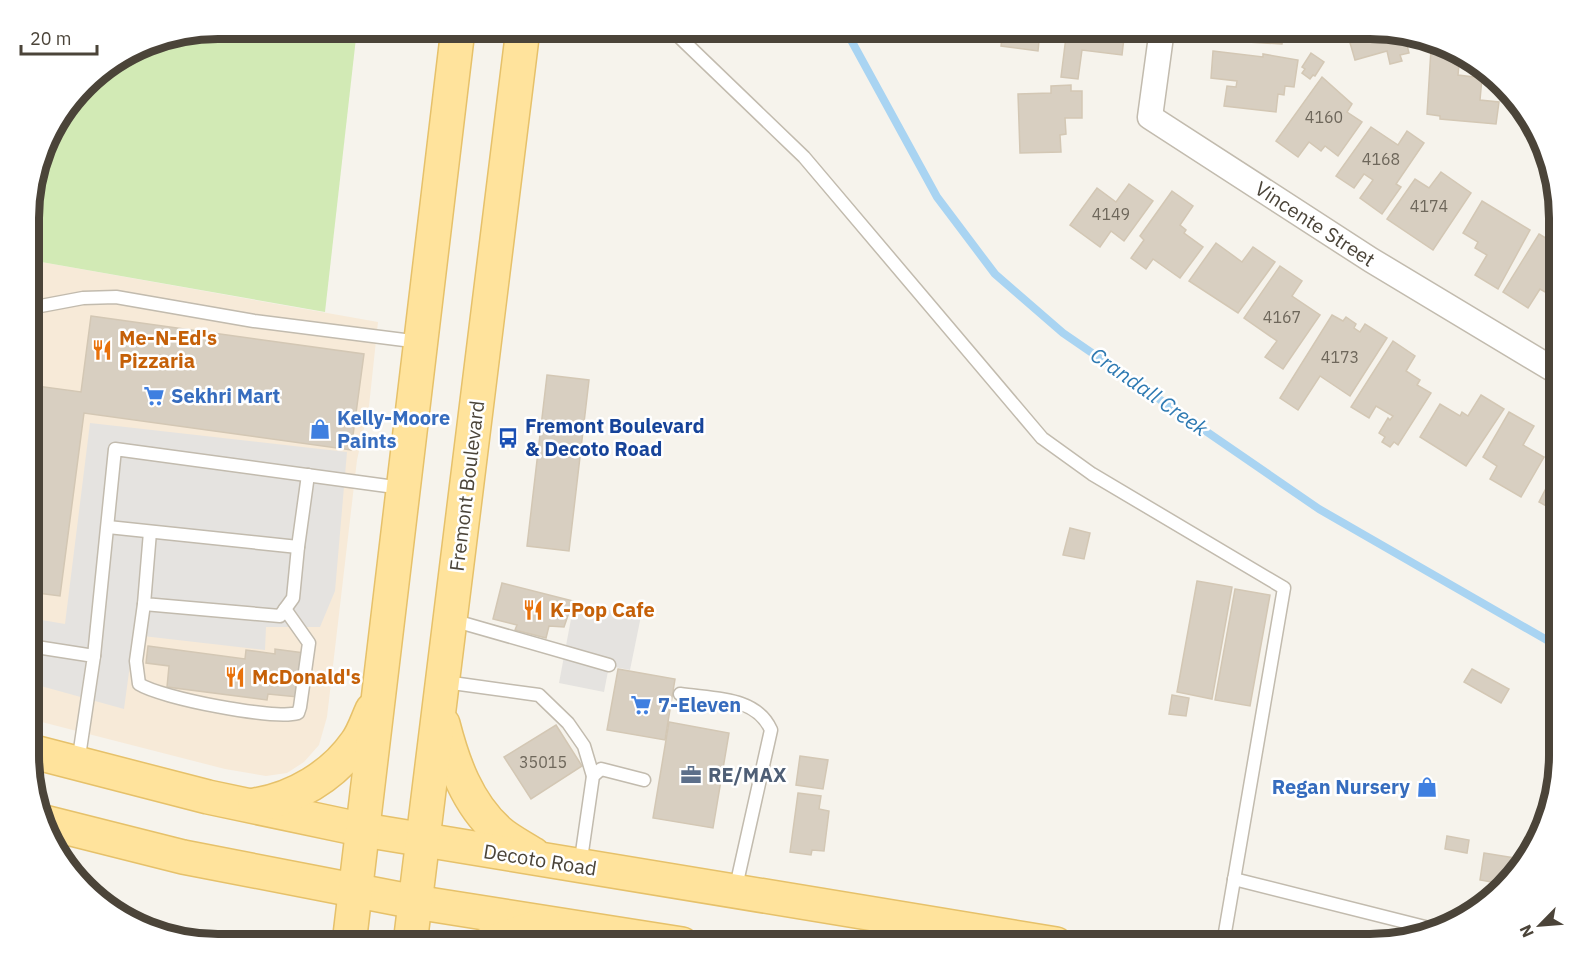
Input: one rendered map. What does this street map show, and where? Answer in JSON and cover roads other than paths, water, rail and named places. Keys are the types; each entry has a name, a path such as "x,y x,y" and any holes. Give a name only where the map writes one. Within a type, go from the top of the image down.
{"main road":[{"path":"350,934 458,39"},
{"name":"Fremont Boulevard","path":"411,934 522,39"},
{"path":"249,806 273,802 294,794 336,766 356,743 380,692"},
{"path":"441,695 453,760 474,804 498,832 545,861"},
{"name":"Decoto Road","path":"39,753 249,806 422,841 994,934"},
{"path":"59,835 414,902 619,934"},
{"path":"517,934 549,923"}],"street":[{"name":"Vincente Street","path":"1161,39 1150,117 1371,260 1549,367"}],"lane":[{"path":"682,39 804,157 1042,438 1092,474 1284,588 1225,934"},
{"path":"39,306 83,298 116,297 254,321 422,342"},
{"path":"77,764 94,656 115,449 404,489"},
{"path":"144,604 280,616 293,598 308,475"},
{"path":"108,527 298,547"},
{"path":"150,532 144,604 136,661 139,684 161,694 266,714 298,713 309,643 285,609"},
{"path":"450,620 609,665"},
{"path":"39,647 94,656"},
{"path":"680,694 749,705 765,716 771,730 735,892"},
{"path":"441,695 539,695 568,723 584,746 593,776 580,867"},
{"path":"593,776 601,769 644,780"},
{"path":"1234,879 1423,926"}],"waterway":[{"name":"Crandall Creek","path":"850,39 937,197 995,274 1063,333 1319,509 1549,641"}],"place":[{"name":"Me-N-Ed's Pizzaria","path":"102,350"},
{"name":"Sekhri Mart","path":"154,396"},
{"name":"Kelly-Moore Paints","path":"320,429"},
{"name":"Fremont Boulevard & Decoto Road","path":"508,438"},
{"name":"K-Pop Cafe","path":"533,610"},
{"name":"McDonald's","path":"235,677"},
{"name":"7-Eleven","path":"641,705"},
{"name":"RE/MAX","path":"691,775"},
{"name":"Regan Nursery","path":"1427,787"}]}
